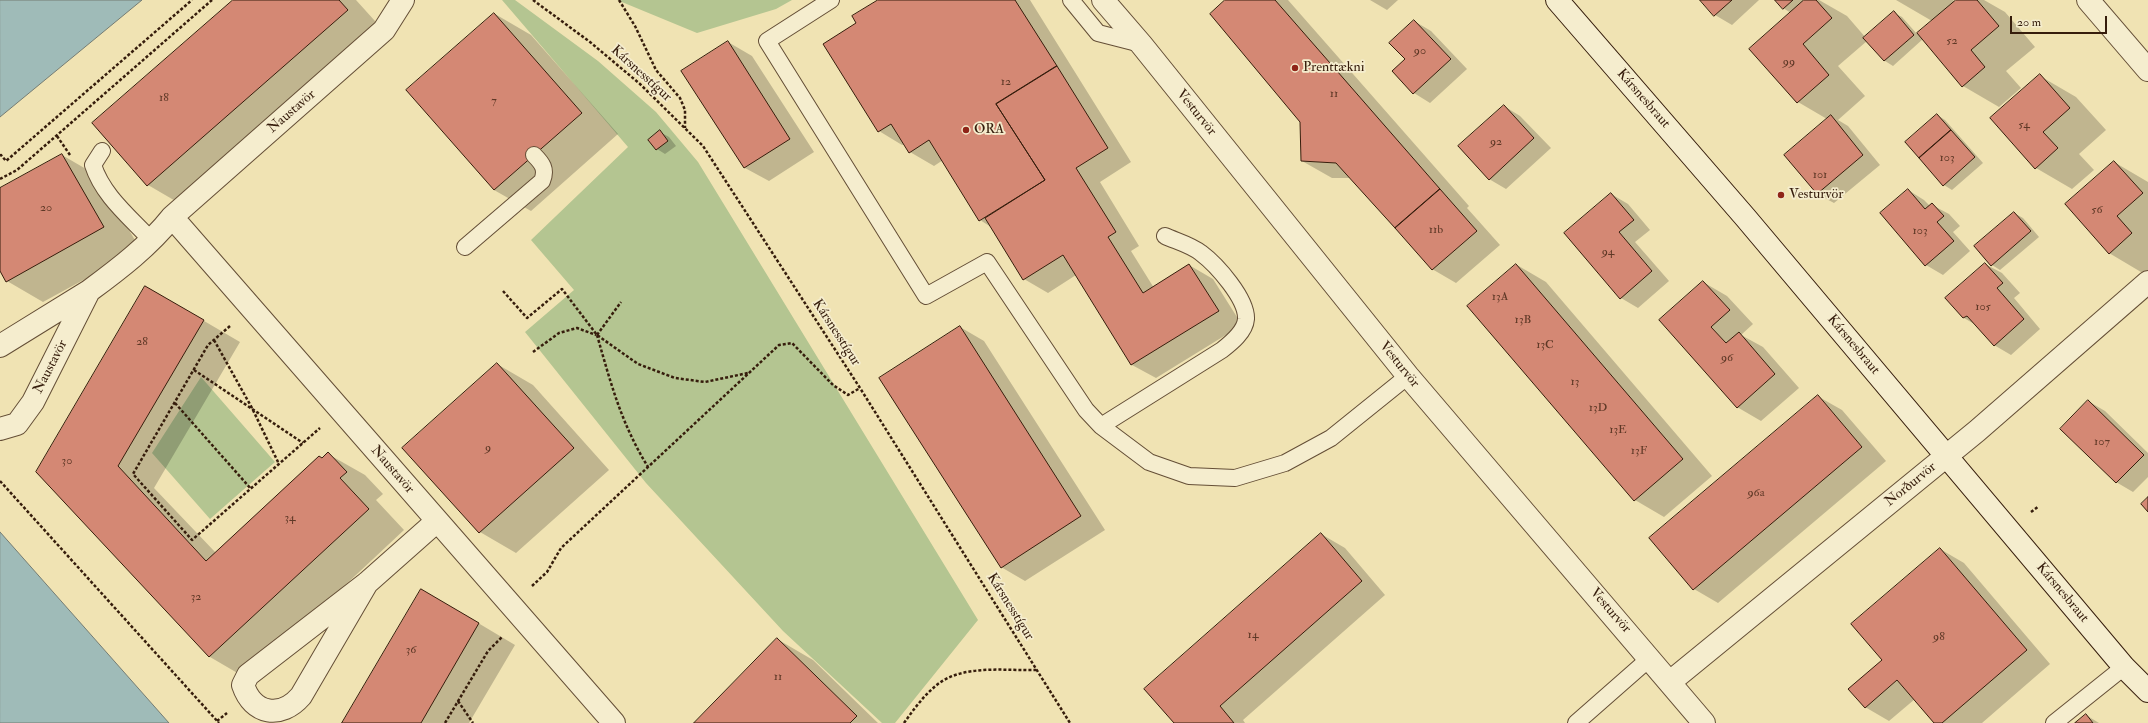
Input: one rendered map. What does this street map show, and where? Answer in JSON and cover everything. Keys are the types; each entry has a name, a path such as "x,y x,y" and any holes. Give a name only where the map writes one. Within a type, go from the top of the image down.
{"street":[{"name":"Naustavör","path":"0,346 89,291 127,263 172,217 384,30 403,0"},
{"name":"Vesturvör","path":"1103,0 1141,44 1408,376 1704,723"},
{"name":"Kársnesbraut","path":"1557,0 1947,456 2124,667 2148,691"},
{"path":"2088,0 2148,70"},
{"name":"Naustavör","path":"172,217 614,723"},
{"name":"Norðurvör","path":"1670,682 1947,456 2148,282"},
{"name":"Naustavör","path":"0,429 17,424 33,402 89,291"},
{"path":"367,583 301,696 294,704 285,709 274,711 264,709 254,704 247,696 243,685 248,675 367,583 437,521"}],"lane":[{"path":"831,0 767,41 926,296 987,262 1086,410 1101,426 1149,462 1189,476 1235,478 1285,463 1331,438 1408,376"},
{"path":"1071,0 1098,32 1141,44"},
{"path":"102,151 93,165 98,180 111,197 151,240"},
{"path":"465,247 542,181 545,170 543,164 534,155"},
{"path":"1101,426 1222,350 1237,338 1246,321 1244,304 1227,280 1201,252 1165,236"},
{"path":"1576,723 1650,658"},
{"path":"2054,723 2124,667"}],"path":[{"path":"0,156 1,155 6,161 192,0"},
{"path":"0,179 23,165 212,0"},
{"name":"Kársnesstígur","path":"533,0 640,84 703,146 860,388 1070,723"},
{"path":"619,0 635,26 656,70 680,98 685,110 685,128"},
{"path":"503,291 527,318 562,289 597,335 613,394 632,440 648,467"},
{"path":"597,335 621,302"},
{"path":"250,308 208,345 133,474 192,540 340,410"},
{"path":"533,352 559,333 577,328 597,335 638,364 674,378 705,382 749,372"},
{"path":"214,340 252,408 279,464"},
{"path":"446,723 488,651 547,572 561,548 779,344 792,343 838,388 848,395 860,388"},
{"path":"194,370 303,443"},
{"path":"174,403 251,489"},
{"path":"0,481 219,723"},
{"path":"904,723 925,696 939,683 960,674 1037,670"},
{"path":"458,701 473,723"}],"green space":[{"path":"502,0 515,0 598,61 656,112 698,162 978,620 895,723 882,723 783,631 646,483 525,332 574,290 531,240 628,147"},
{"path":"617,0 792,0 776,9 697,33"},
{"path":"201,377 275,462 210,519 152,453"}],"water":[{"path":"0,0 142,0 0,117"},
{"path":"0,532 169,723 0,723"}],"building":[{"path":"233,0 339,0 348,10 147,186 92,123"},
{"path":"878,0 1015,0 1057,66 996,104 1045,180 979,221 929,140 909,153 891,124 878,132 823,44 856,23 852,16"},
{"name":"Prenttækni","path":"1225,0 1275,0 1440,189 1395,228 1336,163 1301,161 1300,122 1210,14"},
{"path":"1700,0 1732,0 1714,16"},
{"path":"1775,0 1793,0 1783,9"},
{"path":"1804,0 1816,0 1832,18 1803,44 1829,75 1797,103 1749,49"},
{"path":"1956,0 1977,0 1999,26 1971,50 1985,67 1962,87 1917,33"},
{"path":"1894,11 1914,35 1884,61 1863,38"},
{"path":"494,13 582,113 494,190 406,90"},
{"path":"1414,20 1451,59 1413,94 1392,71 1405,59 1389,43"},
{"path":"728,41 790,139 744,168 681,71"},
{"path":"1057,66 1108,148 1076,168 1116,232 1108,237 1143,293 1189,264 1219,311 1131,365 1063,255 1023,280 985,218 1045,180 996,104"},
{"path":"2040,74 2070,108 2043,132 2058,148 2035,169 1990,118"},
{"path":"1504,105 1534,138 1489,180 1458,146"},
{"path":"1937,114 1951,130 1919,158 1905,142"},
{"path":"1831,115 1863,155 1817,194 1784,155"},
{"path":"660,130 668,141 656,150 648,140"},
{"path":"1951,130 1975,157 1943,186 1919,158"},
{"path":"62,154 104,227 6,282 0,271 0,188"},
{"path":"2114,161 2143,193 2117,216 2132,233 2109,254 2065,204"},
{"path":"1440,189 1477,231 1432,270 1395,228"},
{"path":"1908,189 1925,209 1932,203 1944,216 1937,222 1954,241 1925,266 1880,213"},
{"path":"1611,193 1634,220 1619,232 1652,271 1620,299 1564,233"},
{"path":"2014,212 2031,231 1991,266 1974,246"},
{"path":"1985,263 2003,283 1997,288 2024,319 1994,346 1967,316 1963,318 1945,298"},
{"path":"1516,264 1683,459 1634,501 1467,306"},
{"path":"1703,281 1730,310 1711,327 1726,343 1739,332 1775,374 1737,408 1659,320"},
{"path":"145,286 204,320 118,466 206,561 319,456 322,458 328,452 347,472 340,478 369,509 209,657 36,472"},
{"path":"960,326 1081,516 1001,568 879,378"},
{"path":"497,363 574,448 479,533 402,448"},
{"path":"1818,395 1862,447 1693,590 1649,538"},
{"path":"2088,400 2144,455 2116,483 2060,429"},
{"path":"2148,497 2148,512 2141,504"},
{"path":"1321,533 1362,581 1220,706 1234,723 1174,723 1144,689"},
{"path":"1940,548 2027,650 1942,723 1934,723 1897,680 1865,708 1848,689 1882,660 1851,624"},
{"path":"421,589 479,623 421,723 342,723"},
{"path":"777,638 857,716 850,723 694,723"},
{"path":"2086,714 2093,723 2075,723"}],"place":[{"name":"Prenttækni","path":"1295,68"},
{"name":"ORA","path":"966,130"},
{"name":"Vesturvör","path":"1781,195"}]}
